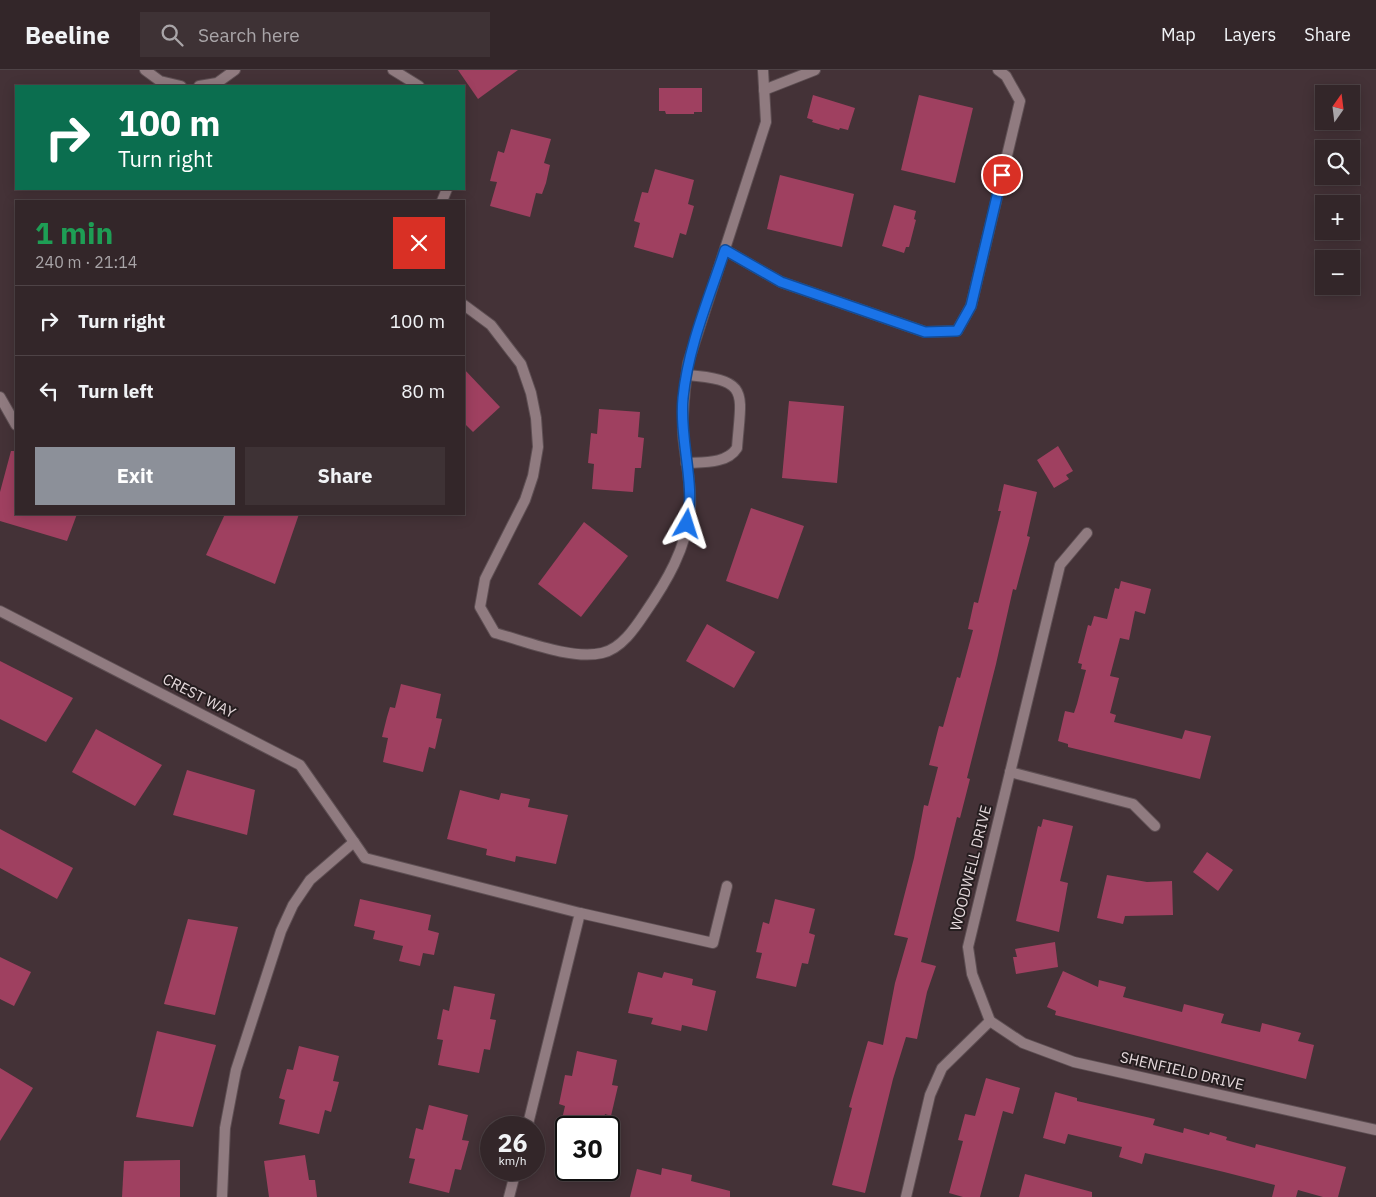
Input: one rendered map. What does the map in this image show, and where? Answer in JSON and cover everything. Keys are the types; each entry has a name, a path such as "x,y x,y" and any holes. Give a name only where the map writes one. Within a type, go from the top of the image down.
{"street":[{"path":"145,70 160,81 176,85"},
{"path":"205,85 217,83 235,70"},
{"path":"393,70 417,85"},
{"path":"465,306 491,325 521,364 531,393 536,418 538,447 533,476 525,500 485,579 480,607 495,633 582,654 603,653 618,646 636,627 667,581 680,552 690,509 683,399 687,375 697,334 766,122 763,70"},
{"path":"764,90 815,70"},
{"path":"725,250 781,282 925,332 957,331 971,306 1020,101 1006,76 998,70"},
{"path":"686,463 720,460 733,454 737,448 741,397 734,387 725,380 687,375"},
{"path":"0,397 15,423"},
{"name":"WOODWELL DRIVE","path":"990,1021 972,974 968,947 1060,565 1087,532"},
{"name":"CREST WAY","path":"0,611 300,765 365,858 580,913 712,943 727,886"},
{"path":"1010,772 1133,804 1155,826"},
{"path":"222,1197 225,1128 236,1070 281,931 293,904 310,880 354,842"},
{"path":"530,1116 580,913"},
{"path":"906,1197 930,1095 942,1068 990,1021"},
{"name":"SHENFIELD DRIVE","path":"990,1021 1023,1043 1074,1062 1376,1130"},
{"path":"509,1197 513,1181"}],"building":[{"path":"458,70 518,70 478,99"},
{"path":"659,88 702,88 702,112 694,112 694,114 666,114 665,111 659,111"},
{"path":"813,95 855,108 848,130 840,128 839,130 812,122 813,120 807,118"},
{"path":"919,95 973,108 955,183 901,170"},
{"path":"511,129 551,139 544,163 550,165 546,183 542,194 536,193 530,217 490,206 497,182 490,181 498,151 504,153"},
{"path":"655,169 694,180 688,204 694,206 686,235 680,233 673,258 634,247 640,223 634,221 642,192 648,193"},
{"path":"780,175 854,194 842,247 767,229"},
{"path":"894,205 916,211 914,219 916,220 909,247 906,247 904,253 882,246"},
{"path":"465,370 500,407 473,432 465,424"},
{"path":"789,401 844,406 837,483 782,478"},
{"path":"599,409 640,412 638,437 644,438 641,468 635,468 633,492 592,489 594,464 588,463 591,433 597,434"},
{"path":"1058,446 1073,471 1066,475 1069,479 1054,488 1037,460"},
{"path":"11,451 15,451 15,515 77,515 67,541 0,521 0,492"},
{"path":"1004,484 1037,492 1027,536 1030,537 1016,590 1013,589 967,778 970,779 960,818 957,817 921,962 936,966 927,992 917,1039 906,1037 893,1079 865,1193 832,1185 852,1108 849,1107 868,1041 883,1045 895,983 908,938 894,935 914,858 924,805 928,806 938,767 929,765 939,726 943,727 957,677 960,678 973,630 968,629 974,602 978,603 1001,511 998,511"},
{"path":"751,508 804,526 778,599 726,581"},
{"path":"225,515 299,515 275,584 206,555"},
{"path":"584,522 628,556 581,617 538,584"},
{"path":"1121,581 1151,589 1145,614 1135,611 1129,640 1120,638 1110,676 1119,678 1110,713 1116,715 1114,722 1182,739 1185,730 1211,736 1200,779 1068,747 1068,744 1058,741 1065,711 1074,713 1086,670 1081,669 1082,664 1078,663 1088,625 1091,626 1094,616 1107,619 1115,588 1119,589"},
{"path":"707,624 755,652 734,688 686,661"},
{"path":"0,661 73,698 46,742 0,719"},
{"path":"401,684 441,694 436,718 442,719 435,749 429,747 423,772 383,762 388,738 382,737 390,707 395,708"},
{"path":"96,729 162,765 135,806 72,772"},
{"path":"187,770 255,790 247,835 173,815"},
{"path":"460,790 499,800 501,793 530,799 528,807 568,815 556,864 516,856 515,862 486,855 487,849 447,839"},
{"path":"1043,819 1073,826 1060,881 1068,883 1059,932 1016,921 1038,826 1041,827"},
{"path":"0,829 73,868 57,899 0,868"},
{"path":"1207,852 1233,870 1218,891 1193,872"},
{"path":"1107,875 1147,882 1172,881 1173,915 1125,916 1123,924 1097,918"},
{"path":"360,899 431,915 428,930 439,933 434,955 423,953 420,966 399,961 403,946 373,939 375,931 354,926"},
{"path":"775,899 815,909 809,933 815,935 808,964 802,963 796,987 756,978 762,953 756,952 763,922 769,924"},
{"path":"188,919 238,927 215,1015 164,1004"},
{"path":"1055,942 1058,967 1016,974 1013,957 1017,957 1015,949"},
{"path":"0,957 31,972 14,1006 0,999"},
{"path":"1063,971 1098,987 1099,980 1126,987 1123,997 1182,1012 1184,1004 1224,1014 1221,1023 1260,1032 1262,1023 1301,1033 1298,1041 1314,1045 1306,1079 1055,1015 1056,1011 1047,1007"},
{"path":"638,972 662,978 664,972 693,979 692,985 716,991 707,1031 682,1025 681,1031 651,1024 653,1018 628,1013"},
{"path":"454,986 495,994 490,1019 496,1020 490,1050 484,1049 479,1073 438,1065 443,1040 437,1039 443,1009 449,1011"},
{"path":"157,1031 216,1045 193,1127 136,1117"},
{"path":"299,1046 339,1056 333,1081 339,1082 331,1112 325,1110 319,1134 279,1124 285,1100 279,1098 287,1069 293,1070"},
{"path":"577,1051 617,1060 612,1085 618,1086 611,1116 605,1114 605,1116 563,1116 565,1106 559,1104 565,1075 572,1076"},
{"path":"0,1068 33,1088 0,1141"},
{"path":"986,1078 1020,1088 1013,1114 1003,1111 980,1197 963,1197 949,1193 963,1141 958,1140 965,1114 975,1116"},
{"path":"1055,1092 1077,1098 1077,1101 1155,1119 1153,1125 1183,1133 1184,1128 1209,1135 1210,1132 1227,1137 1226,1140 1255,1148 1256,1144 1346,1167 1338,1197 1323,1197 1298,1190 1296,1197 1272,1197 1275,1185 1145,1153 1142,1164 1119,1157 1122,1147 1068,1134 1065,1144 1043,1138"},
{"path":"429,1105 468,1115 462,1140 469,1141 461,1170 455,1169 449,1193 409,1183 415,1159 409,1158 416,1128 423,1130"},
{"path":"305,1155 309,1180 315,1180 317,1197 269,1197 264,1161"},
{"path":"180,1160 180,1197 122,1197 124,1161"},
{"path":"662,1168 692,1175 691,1181 730,1191 730,1197 630,1197 637,1169 661,1175"},
{"path":"1025,1174 1092,1192 1092,1197 1019,1197"}],"route":[{"path":"687,524 690,509 683,434 683,399 688,363 725,250 781,282 925,332 957,331 971,306 1002,175"}]}
